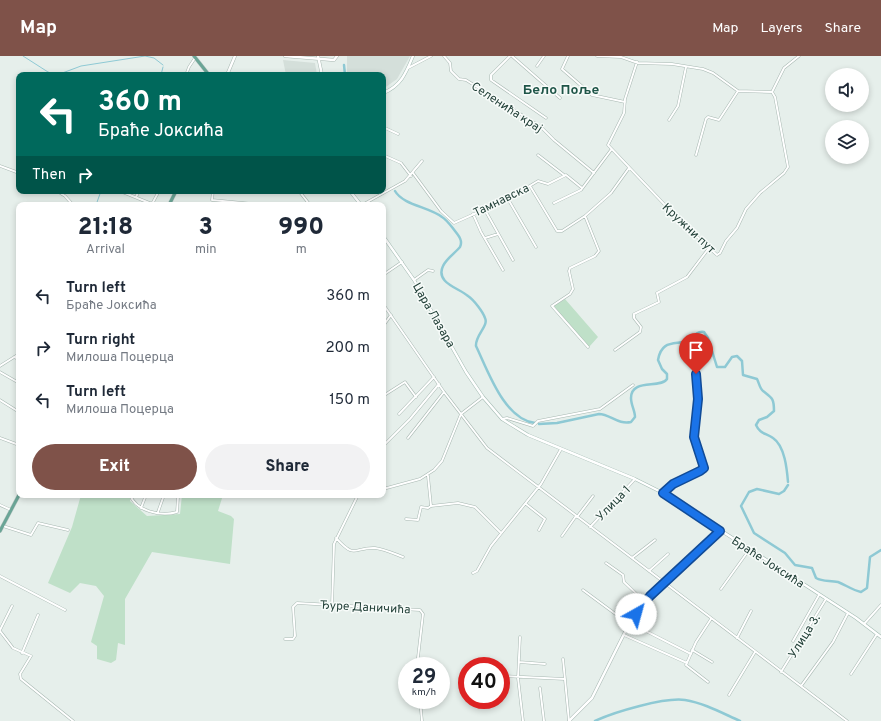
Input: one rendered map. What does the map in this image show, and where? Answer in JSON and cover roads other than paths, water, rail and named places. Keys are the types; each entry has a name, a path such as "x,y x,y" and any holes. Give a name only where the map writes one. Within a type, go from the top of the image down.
{"main road":[{"path":"227,72 235,56"},
{"path":"285,56 318,57 334,60 337,56"},
{"path":"386,92 400,83 413,56"},
{"path":"195,57 207,72"},
{"path":"318,57 321,72"},
{"path":"353,194 359,202"},
{"name":"Цара Лазара","path":"386,240 414,280 464,369 483,397 502,419"},
{"name":"Браће Јоксића","path":"502,419 528,436 634,479 663,493 848,613 881,637"},
{"path":"0,532 17,498"},
{"path":"569,721 592,698 630,624 645,602 720,531"}],"street":[{"path":"408,68 431,56"},
{"name":"Селенића крај","path":"444,56 450,63 451,71 458,79 466,80 541,127 554,140 594,173"},
{"path":"546,118 490,78 511,56 560,98"},
{"path":"537,66 544,56"},
{"path":"568,56 562,69 591,95 625,102"},
{"path":"597,56 621,57 637,62 686,67 710,72 738,91 772,92 784,68 799,56"},
{"path":"187,72 195,57"},
{"path":"554,203 582,188 611,150 608,142 624,113 625,102 637,62"},
{"path":"669,120 678,106 686,67"},
{"path":"696,155 706,119 708,117 718,120 738,91"},
{"name":"Кружни пут","path":"611,150 708,248 716,254 720,253 726,241 737,228 746,209 760,193 788,167 775,96 772,92"},
{"path":"386,128 398,134"},
{"path":"538,155 564,175 568,176 582,188"},
{"path":"386,156 401,163 411,176"},
{"path":"386,192 400,185 411,176 422,161"},
{"path":"0,166 16,173"},
{"path":"530,186 558,232 585,216 611,193 629,168"},
{"name":"Тамнавска","path":"413,173 432,200 451,222 458,222 473,214 485,210 508,199 540,180 549,184 564,175"},
{"path":"62,194 70,202"},
{"path":"128,194 147,202"},
{"path":"213,194 212,200 233,202"},
{"path":"368,202 383,194"},
{"path":"508,199 536,247"},
{"path":"485,210 513,260"},
{"path":"473,214 484,238 503,270"},
{"path":"585,216 599,251 595,256 570,268 569,271 573,289 570,294 552,306 588,347"},
{"path":"484,238 499,234"},
{"path":"615,350 640,332 640,326 634,318 634,314 659,302 657,293 687,277 708,248"},
{"path":"386,273 402,262"},
{"path":"414,280 428,270 432,271"},
{"path":"386,308 438,384 485,446 710,619 847,721"},
{"path":"386,320 391,315"},
{"path":"0,366 14,357"},
{"path":"0,372 16,381"},
{"path":"663,493 673,484 704,468 694,437 698,399 696,374"},
{"path":"399,414 434,377"},
{"path":"386,394 405,382 416,397"},
{"path":"386,443 415,413 438,384"},
{"path":"502,419 507,418 533,426 538,421 598,410 633,385"},
{"path":"408,438 444,392"},
{"path":"386,487 428,476 442,461 461,414 483,397"},
{"path":"0,400 16,410"},
{"path":"0,438 16,444"},
{"path":"473,573 476,571 502,533 526,504 561,449"},
{"path":"428,476 431,506"},
{"name":"Улица 1","path":"590,526 634,479"},
{"path":"562,536 593,496"},
{"path":"133,498 141,508 158,512 176,513 178,510 178,498"},
{"path":"141,508 145,498"},
{"path":"158,512 163,498"},
{"path":"332,606 334,544 356,498"},
{"path":"406,519 418,520 420,508 455,503 475,507 502,533"},
{"path":"526,504 545,519 538,530"},
{"path":"0,505 11,510"},
{"path":"3,526 31,534 38,523 68,530"},
{"path":"336,538 346,549 352,552 376,548 403,557"},
{"path":"632,558 655,540"},
{"path":"721,589 749,550"},
{"path":"649,571 668,554"},
{"path":"606,563 623,575 624,582 645,602"},
{"path":"0,576 65,610"},
{"path":"583,590 630,624 691,654"},
{"path":"793,642 819,595"},
{"name":"Улица 3.","path":"781,672 826,599"},
{"name":"Ђуре Даничића","path":"285,639 293,639 295,636 293,608 296,604 422,610 423,614 418,657"},
{"path":"864,624 881,605"},
{"path":"12,606 0,631 10,645 31,657 20,677 73,721"},
{"path":"737,638 751,611"},
{"path":"801,686 833,642 848,613"},
{"path":"22,653 38,615"},
{"path":"708,682 687,667 687,663 692,650 710,619"},
{"path":"851,674 877,634"},
{"path":"624,635 687,663"},
{"path":"520,637 518,676 523,721"},
{"path":"692,650 712,662"},
{"path":"729,695 755,652"},
{"path":"563,659 569,721"},
{"path":"519,662 545,664"},
{"path":"510,676 565,679"},
{"path":"540,688 544,721"},
{"path":"421,709 422,721"}],"waterway":[{"path":"23,56 48,72"},
{"path":"65,72 81,66 145,56 154,58 163,65"},
{"path":"344,65 345,72"},
{"path":"162,72 163,67"},
{"path":"395,191 404,200 444,218 459,237 461,241 460,247 444,263 441,272 442,277 445,281 470,298 485,318 486,321 476,342 476,346 498,392 514,413 524,420 535,423"},
{"path":"97,202 100,194"},
{"path":"539,424 557,423 599,414 603,414 618,421 626,423 631,422 635,417 631,401 632,392 641,386 663,382 667,379 667,374 662,369 658,360 663,348 670,344 691,340 698,333 704,332 708,338 717,367 725,367 732,357 737,356 742,361 743,375 757,379 762,390 772,399 774,403 774,411 767,417 759,420 756,425 759,430 773,438 783,452 788,482"},
{"path":"788,485 784,491 779,494 757,489 749,492 741,506 754,533 785,553 795,565 812,568 816,578 838,582 861,592 867,588 870,557 881,550"},
{"path":"595,721 640,706 676,700 699,703 740,721"}],"district":[{"name":"Бело Поље","path":"561,89"}]}
